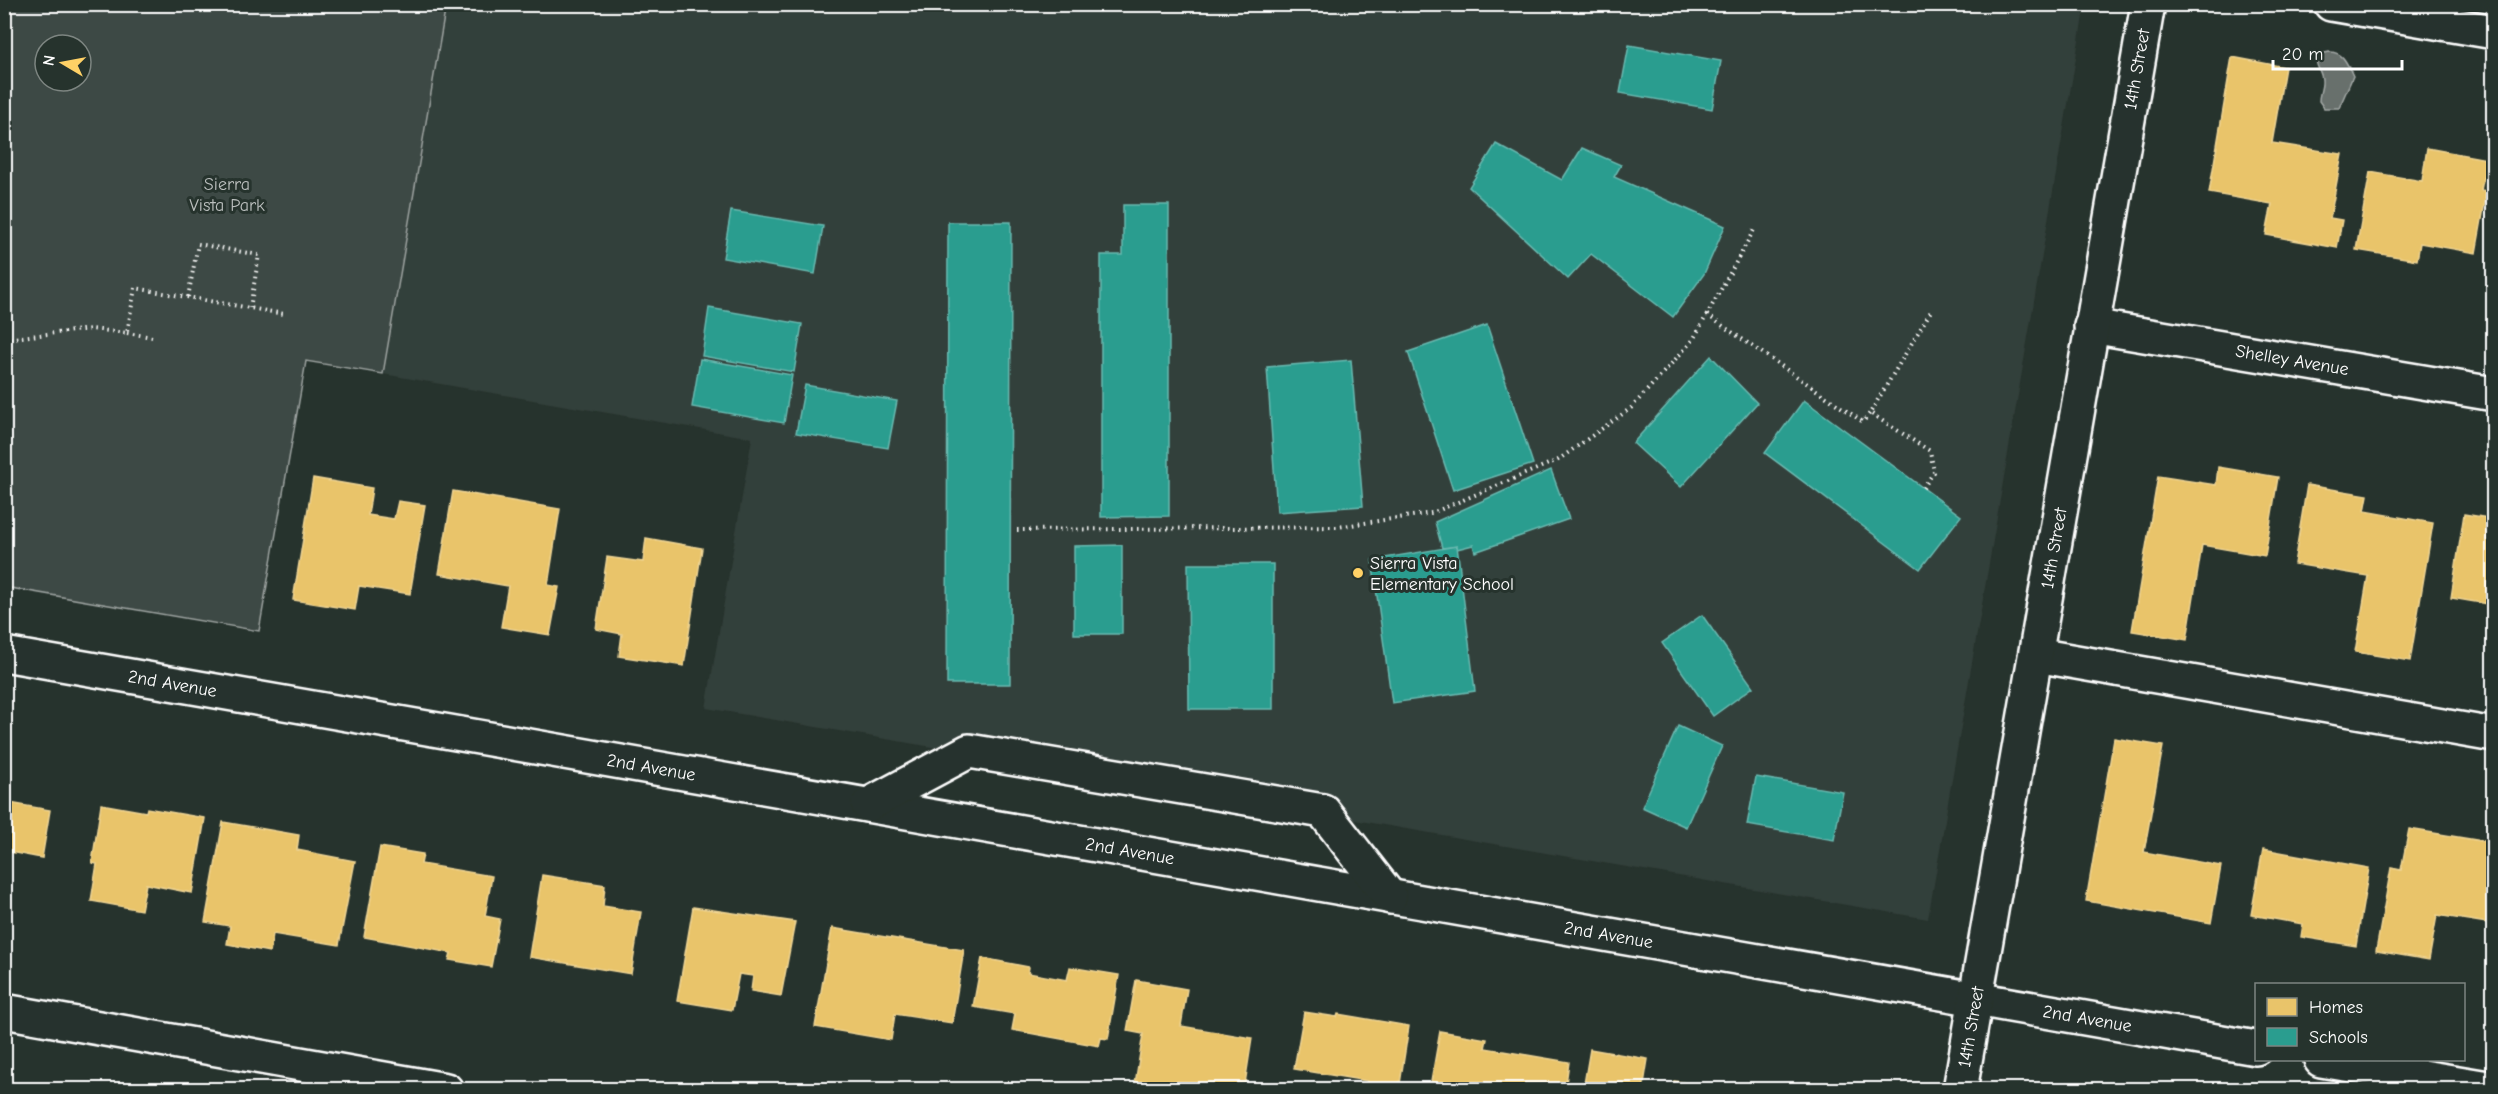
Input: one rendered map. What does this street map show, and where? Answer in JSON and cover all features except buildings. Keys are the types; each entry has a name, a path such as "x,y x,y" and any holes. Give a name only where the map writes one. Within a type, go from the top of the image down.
{"street":[{"name":"14th Street","path":"1960,1089 2148,4"},
{"path":"2331,4 2493,32"},
{"name":"Shelley Avenue","path":"2091,326 2493,394"},
{"name":"2nd Avenue","path":"4,654 2255,1048"},
{"path":"2036,656 2493,735"},
{"path":"868,805 969,751 1323,811 1390,897"},
{"path":"4,1011 446,1089"},
{"path":"2332,1061 2493,1089"}],"path":[{"path":"1017,530 1337,527 1432,513 1558,460 1631,408 1693,340 1754,230"},
{"path":"188,297 198,244 259,255 250,308"},
{"path":"127,333 135,288 284,314"},
{"path":"1707,315 1863,422 1931,311"},
{"path":"4,339 91,329 152,337"},
{"path":"1870,413 1930,451 1934,472 1923,488"}],"shaded area":[{"name":"Sierra Vista Elementary School","path":"446,5 2085,5 1928,919 706,708 752,438 383,374"},
{"path":"2329,52 2342,56 2353,76 2339,108 2324,108 2319,101 2322,80 2316,60 2322,54"}],"green space":[{"name":"Sierra Vista Park","path":"5,4 446,5 383,374 306,361 259,631 5,587"}],"place":[{"name":"Sierra Vista Elementary School","path":"1358,573"}]}
